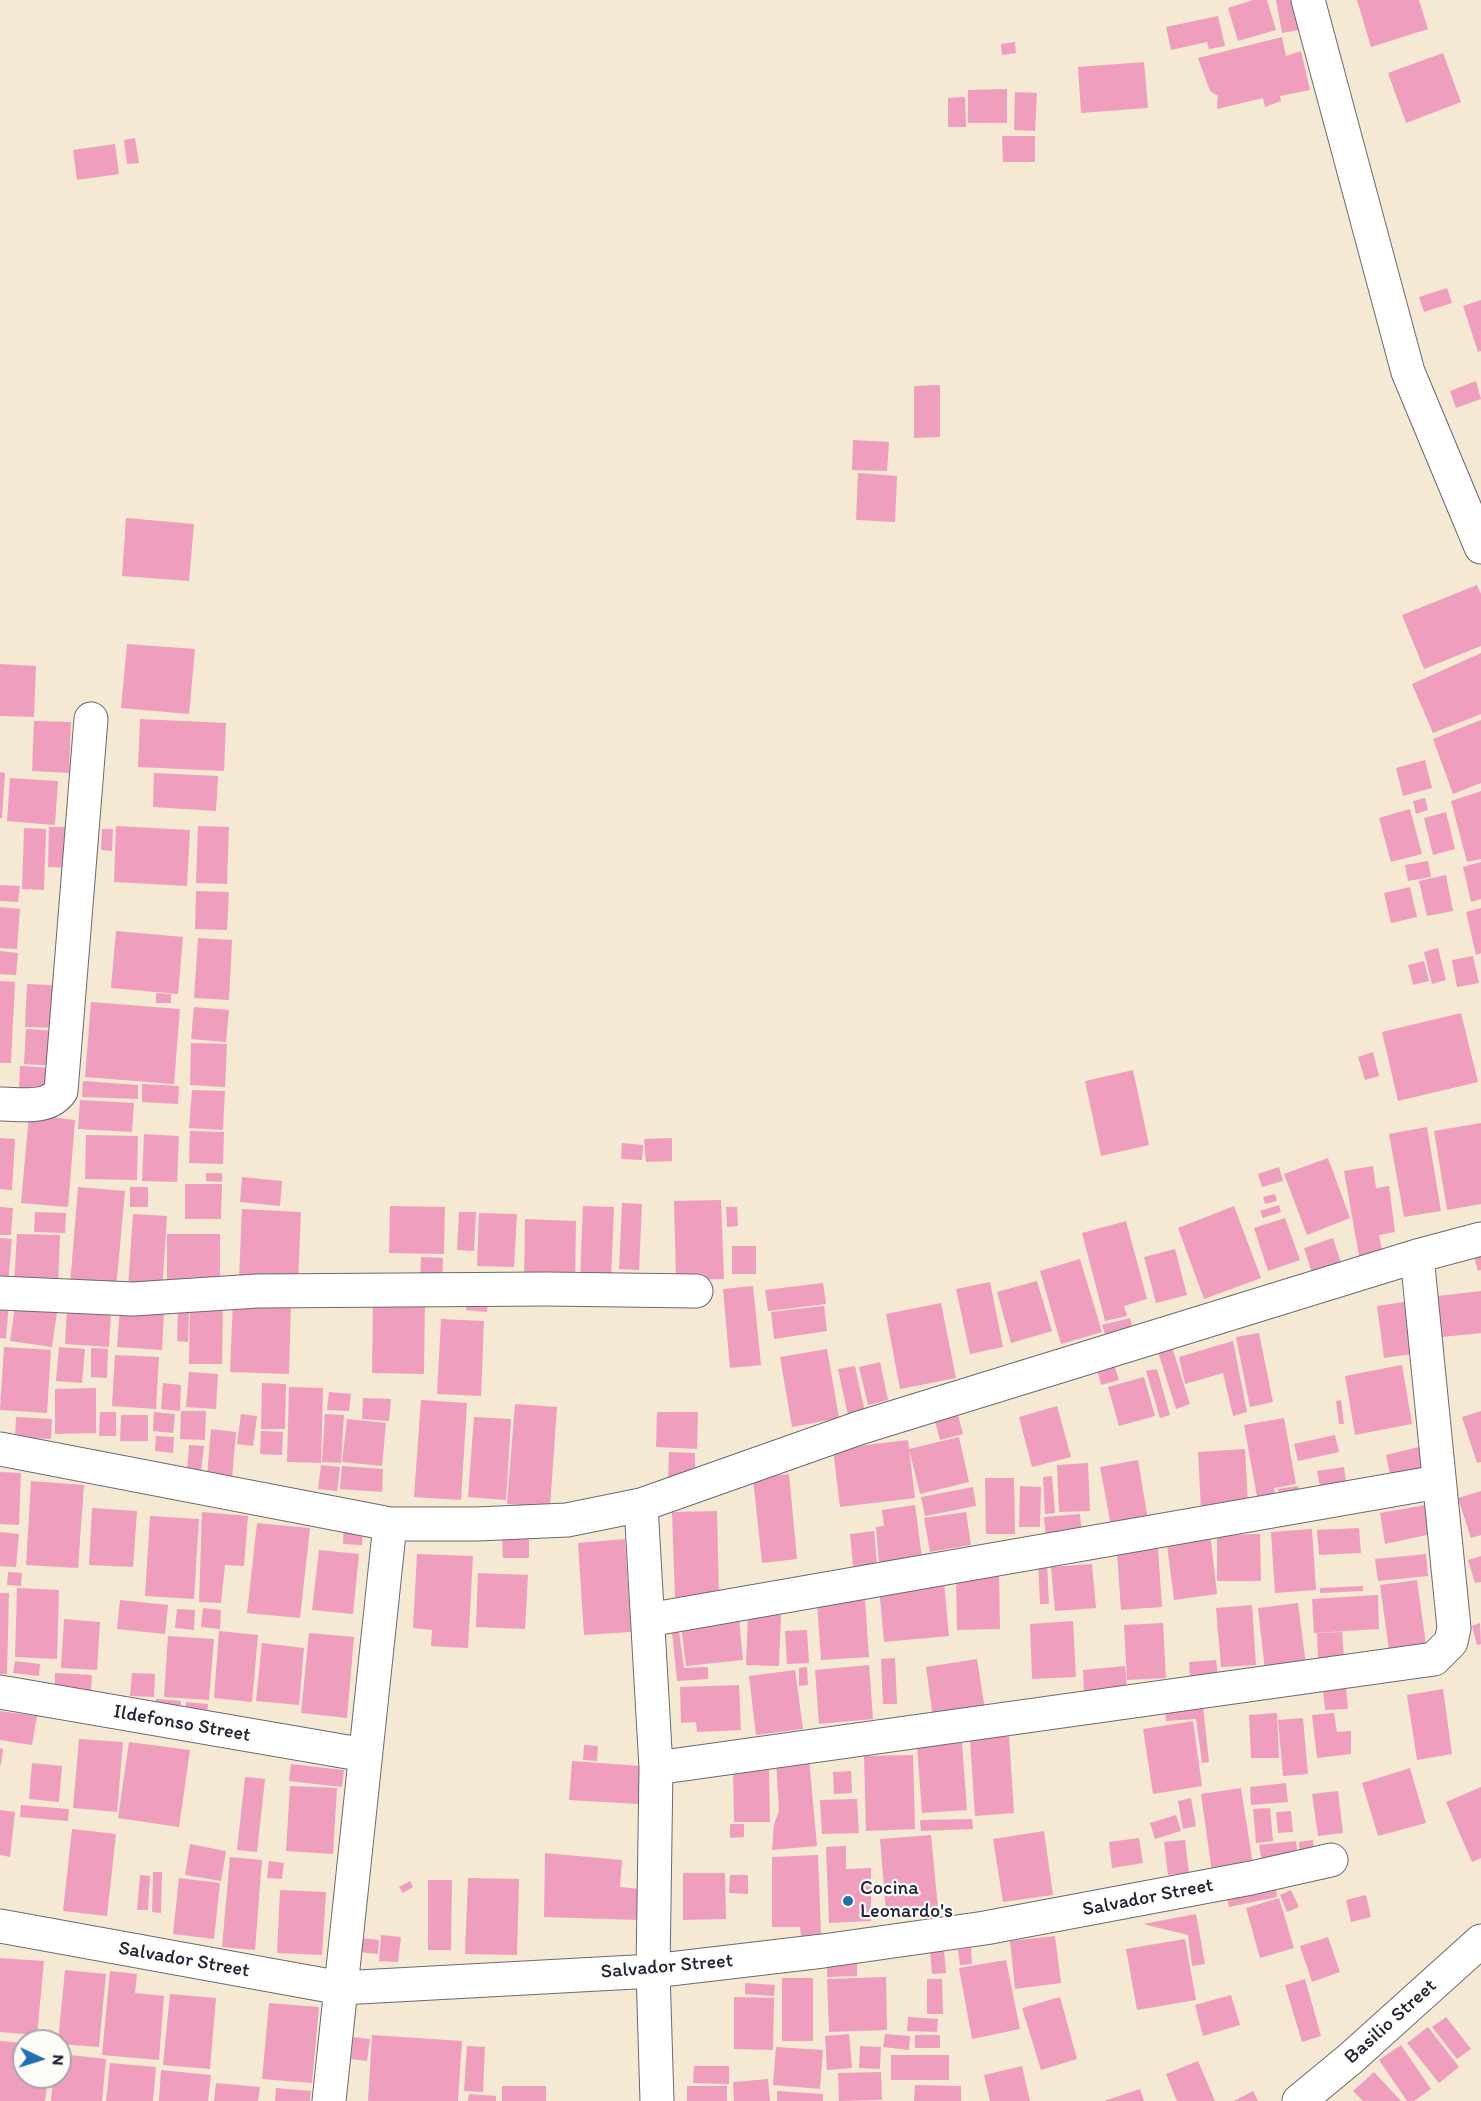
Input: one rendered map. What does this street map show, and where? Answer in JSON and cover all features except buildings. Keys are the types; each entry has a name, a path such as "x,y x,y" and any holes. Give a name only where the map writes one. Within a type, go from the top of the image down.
{"street":[{"path":"1308,0 1408,372 1481,547"},
{"path":"0,1104 43,1103 57,1096 61,1091 91,719"},
{"path":"0,1449 390,1524 477,1524 567,1520 641,1505 859,1428 1417,1256 1481,1239"},
{"path":"656,1768 1434,1659 1450,1642 1454,1628 1417,1256"},
{"path":"0,1293 133,1299 257,1291 546,1289 696,1291"},
{"path":"648,1620 1438,1482"},
{"path":"641,1505 656,1768 653,1971 657,2101"},
{"path":"329,2101 390,1524"},
{"name":"Ildefonso Street","path":"0,1692 365,1755"},
{"name":"Salvador Street","path":"0,1926 341,1989 653,1971 823,1951 985,1928 1240,1881 1331,1860"},
{"name":"Basilio Street","path":"1299,2101 1350,2059 1481,1941"}],"place":[{"name":"Cocina Leonardo's","path":"848,1901"}]}
